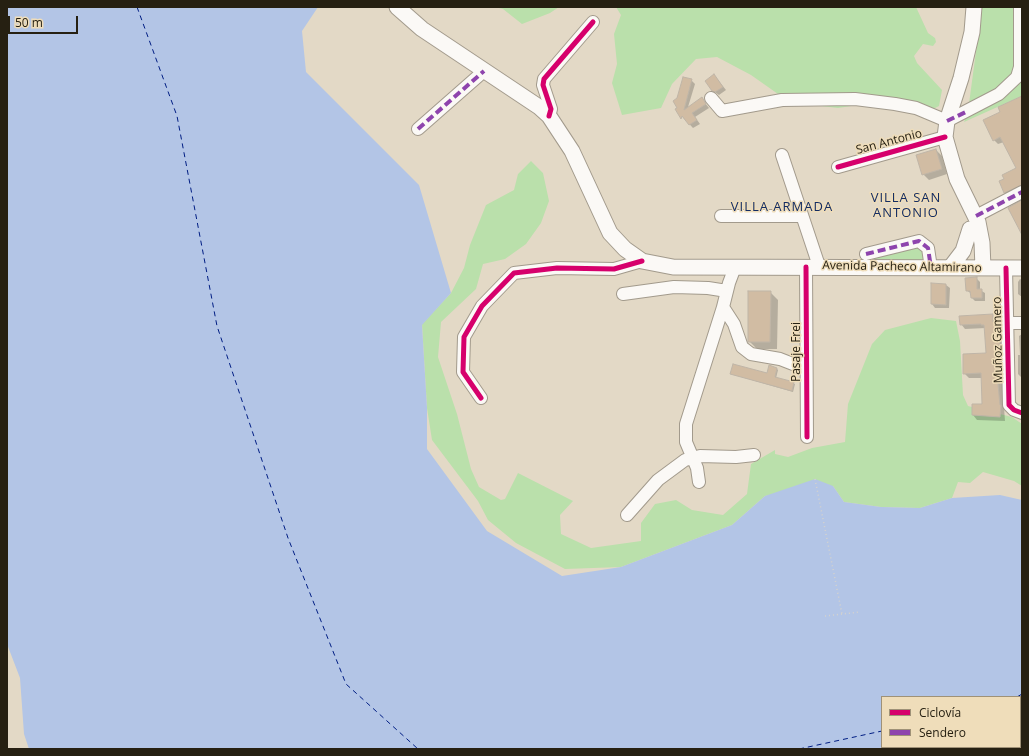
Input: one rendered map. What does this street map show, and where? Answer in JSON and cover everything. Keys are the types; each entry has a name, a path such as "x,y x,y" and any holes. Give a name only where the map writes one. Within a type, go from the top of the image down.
{"main road":[{"name":"Avenida Pacheco Altamirano","path":"397,7 422,29 539,107 549,116 572,151 610,232 626,249 642,261 673,267 812,266 1022,268"},
{"path":"974,7 973,27 947,121 945,137 961,188 975,225 991,255 1006,268"},
{"path":"950,268 963,251 975,225"},
{"path":"975,225 978,268"}],"street":[{"path":"711,98 722,111 782,100 855,99 916,108 947,121 999,94 1017,77 1020,67 1020,7"},
{"path":"549,116 551,109 543,85 544,79 593,22"},
{"path":"418,129 484,71"},
{"name":"San Antonio","path":"838,167 945,137"},
{"name":"Pasaje Frei","path":"782,156 802,216 812,266 807,437"},
{"path":"975,225 1022,192"},
{"path":"721,216 802,216"},
{"path":"866,254 919,240 928,248 931,268"},
{"path":"481,398 463,372 464,337 482,306 514,273 557,268 614,269 642,261"},
{"path":"699,482 693,457 686,442 686,424 735,267"},
{"name":"Muñoz Gamero","path":"1006,268 1009,405 1018,412"},
{"path":"623,294 674,287 727,291"},
{"path":"723,307 731,318 742,347 746,352 780,359 798,366"},
{"path":"1008,323 1022,323"},
{"path":"627,515 667,472 685,460 693,457 742,457 754,455"}],"path":[{"path":"815,479 842,614"},
{"path":"824,616 860,612"}],"green space":[{"path":"495,7 559,7 550,13 522,24 503,9"},
{"path":"616,7 916,7 928,33 935,38 936,42 933,46 923,44 914,56 917,63 942,90 939,106 933,109 864,97 858,105 838,108 804,104 778,94 751,75 717,57 696,59 672,84 661,108 622,115 612,83 617,64 614,34 621,15"},
{"path":"982,7 1022,7 1022,96 964,122 968,111"},
{"path":"531,161 543,173 549,201 541,223 526,244 505,259 483,264 476,289 441,322 438,357 457,414 471,469 479,487 501,500 505,499 518,473 573,501 560,515 561,534 591,548 641,541 641,523 655,504 676,500 692,510 723,515 747,494 751,464 775,450 775,454 788,457 812,448 845,442 848,404 872,344 885,330 931,318 956,321 960,341 963,395 968,406 1012,417 1022,424 1022,486 1014,481 983,472 970,483 958,482 952,498 920,508 881,507 844,502 833,486 765,496 732,525 621,567 565,569 516,543 488,520 478,501 432,440 427,408 422,324 451,293 464,268 470,245 486,205 514,190 518,174"},
{"path":"919,243 926,259 922,261 866,262 866,259"}],"water":[{"path":"7,7 318,7 302,31 306,72 419,185 451,293 422,325 427,408 427,449 487,531 562,576 621,567 732,525 765,496 815,479 833,486 844,502 881,507 920,508 952,498 1000,495 1022,500 1022,749 29,749 24,734 20,678 7,644"}],"building":[{"path":"714,74 723,87 715,92 712,91 705,81"},
{"path":"683,77 692,79 684,110 702,97 706,104 692,113 697,120 689,125 682,116 681,119 675,109 677,108 673,101 677,98"},
{"path":"1022,96 1022,185 1004,193 999,181 1004,179 1002,175 1016,168 1000,137 993,141 983,120 1000,112 998,107"},
{"path":"936,149 942,169 922,175 916,155"},
{"path":"1022,200 1022,235 1008,208"},
{"path":"977,277 977,289 982,289 982,298 971,298 970,291 966,291 965,278"},
{"path":"931,283 946,284 946,305 931,304"},
{"path":"748,291 771,291 770,342 748,342"},
{"path":"993,314 993,322 998,322 1000,345 997,346 997,374 1001,405 1000,417 972,415 972,404 982,404 981,373 963,374 963,354 986,353 984,325 960,325 959,316"},
{"path":"733,364 767,373 769,365 777,368 775,377 794,382 792,391 730,374"}],"ferry route":[{"path":"137,7 177,116 217,326 288,538 346,684 418,749"},
{"path":"799,749 881,731"}],"marked path":[{"path":"418,129 484,71"},
{"path":"947,121 968,111"},
{"path":"976,216 1022,192"},
{"path":"866,254 919,241 928,248 931,268"}],"cycle path":[{"path":"549,116 551,109 543,85 544,79 593,22"},
{"path":"838,167 945,137"},
{"path":"481,398 463,372 464,337 482,306 514,273 557,268 614,269 642,261"},
{"path":"806,267 807,437"},
{"path":"1006,268 1009,405 1014,410 1022,413"}],"district":[{"name":"VILLA SAN ANTONIO","path":"906,206"},
{"name":"VILLA ARMADA","path":"782,207"}]}
